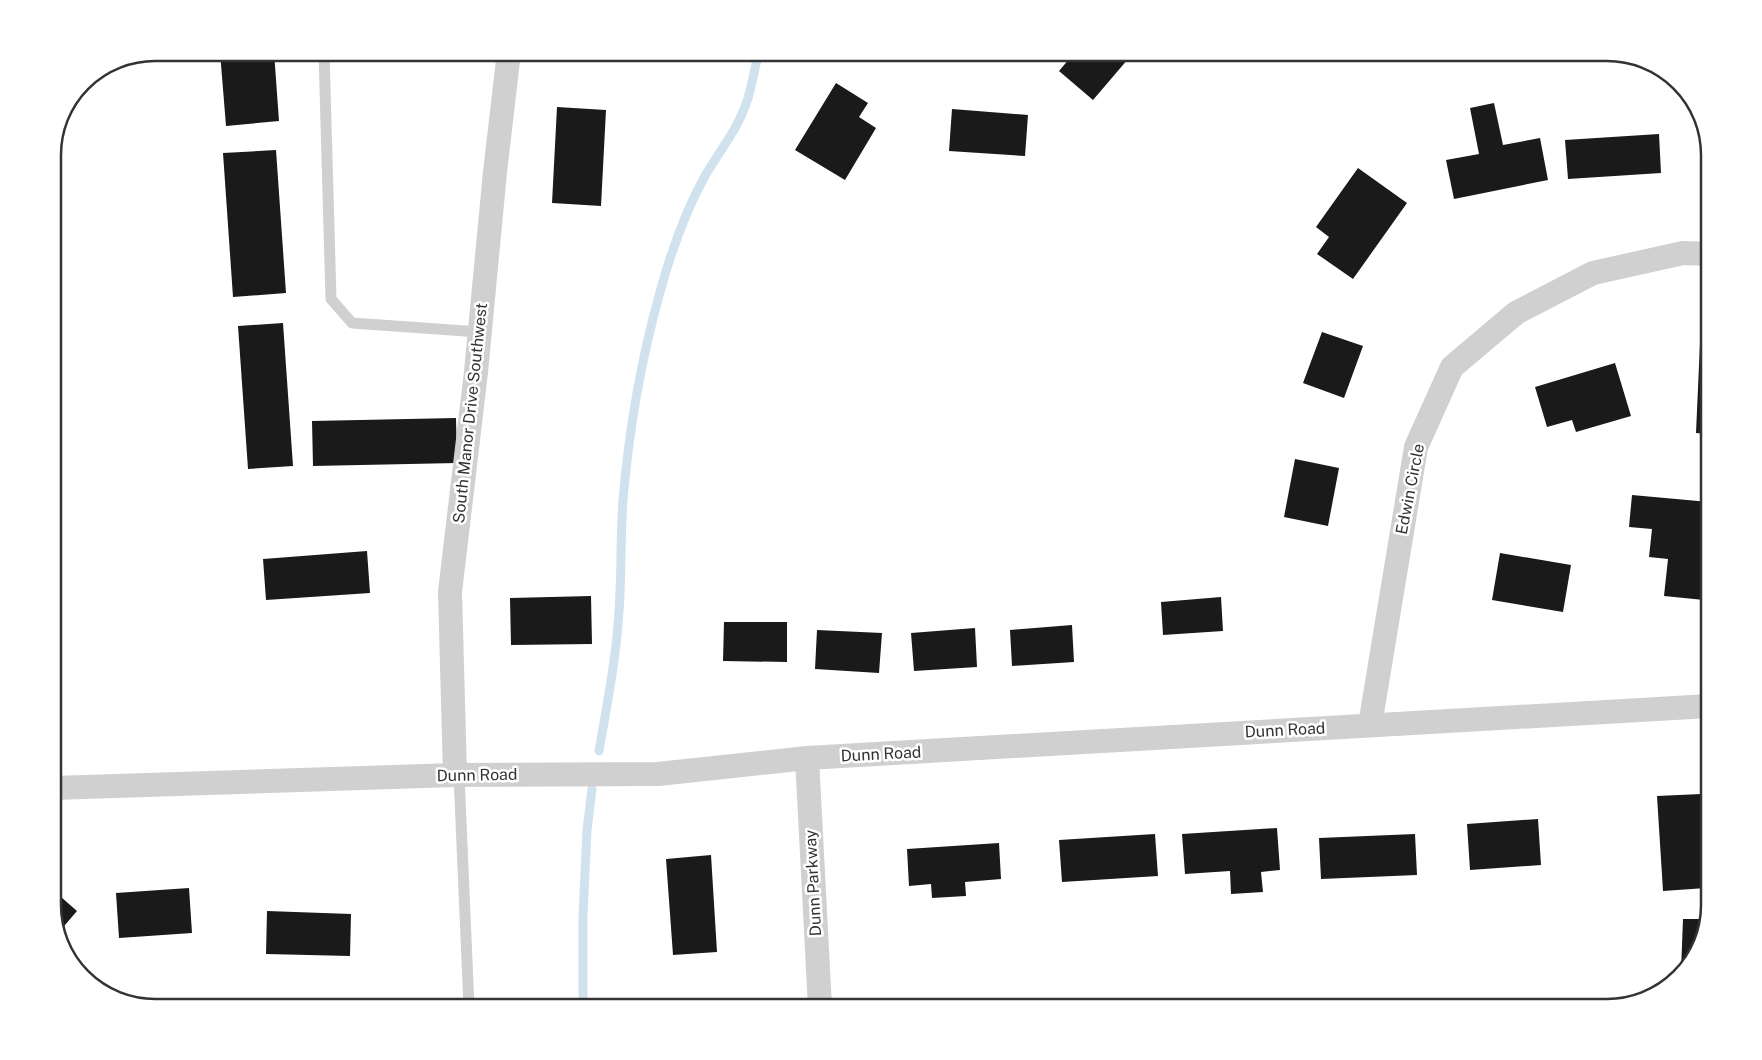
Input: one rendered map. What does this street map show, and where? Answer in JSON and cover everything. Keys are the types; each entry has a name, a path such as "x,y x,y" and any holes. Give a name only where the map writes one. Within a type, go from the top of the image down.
{"street":[{"name":"South Manor Drive Southwest","path":"457,775 450,592 480,332 508,61"},
{"name":"Edwin Circle","path":"1370,725 1416,447 1452,366 1516,313 1593,273 1683,253 1701,254"},
{"name":"Dunn Road","path":"61,788 457,775 658,774 807,758 1701,707"},
{"name":"Dunn Parkway","path":"807,758 820,999"}],"lane":[{"path":"324,61 331,299 352,323 480,332"},
{"path":"457,775 469,999"}],"building":[{"path":"221,61 275,61 279,121 226,126"},
{"path":"1067,61 1126,61 1093,100 1059,71"},
{"path":"836,83 868,103 859,117 876,128 845,180 795,150"},
{"path":"1494,103 1503,145 1540,138 1548,180 1454,199 1446,160 1479,154 1470,108"},
{"path":"557,107 606,110 601,206 552,203"},
{"path":"952,109 1028,115 1025,156 949,151"},
{"path":"1659,134 1661,173 1568,179 1565,140"},
{"path":"276,150 286,293 233,297 223,153"},
{"path":"1358,168 1407,203 1353,279 1317,254 1329,237 1316,227"},
{"path":"283,323 293,466 248,469 238,326"},
{"path":"1322,332 1363,346 1344,398 1303,383"},
{"path":"1700,343 1701,343 1701,433 1696,433"},
{"path":"1615,363 1631,416 1576,432 1572,420 1547,427 1535,387"},
{"path":"456,418 457,463 313,466 312,421"},
{"path":"1295,459 1339,468 1328,526 1284,517"},
{"path":"1632,495 1701,501 1701,600 1664,596 1668,559 1649,557 1652,529 1629,527"},
{"path":"367,551 370,593 266,600 263,559"},
{"path":"1500,553 1571,565 1563,612 1492,600"},
{"path":"591,596 592,644 511,645 510,598"},
{"path":"1221,597 1223,631 1163,635 1161,602"},
{"path":"724,622 787,622 787,662 723,661"},
{"path":"1072,625 1074,662 1012,666 1010,630"},
{"path":"975,628 977,667 914,671 911,633"},
{"path":"817,630 882,633 879,673 815,669"},
{"path":"1701,794 1701,888 1663,891 1657,796"},
{"path":"1538,819 1541,865 1470,870 1467,824"},
{"path":"1277,828 1280,870 1261,872 1263,892 1231,894 1230,871 1185,874 1182,834"},
{"path":"1155,834 1158,876 1062,882 1059,840"},
{"path":"1415,834 1417,875 1321,879 1319,838"},
{"path":"999,843 1001,879 965,882 966,896 932,898 931,884 909,886 907,849"},
{"path":"711,855 717,952 673,955 666,859"},
{"path":"189,888 192,933 119,938 116,893"},
{"path":"61,897 77,911 64,926"},
{"path":"267,911 351,914 350,956 266,954"},
{"path":"1683,919 1700,919 1694,941 1681,961"}],"waterway":[{"path":"599,751 617,640 622,515 632,421 647,343 664,277 679,232 705,176 742,114 750,92 757,61"},
{"path":"583,999 583,915 587,830 592,789"}]}
